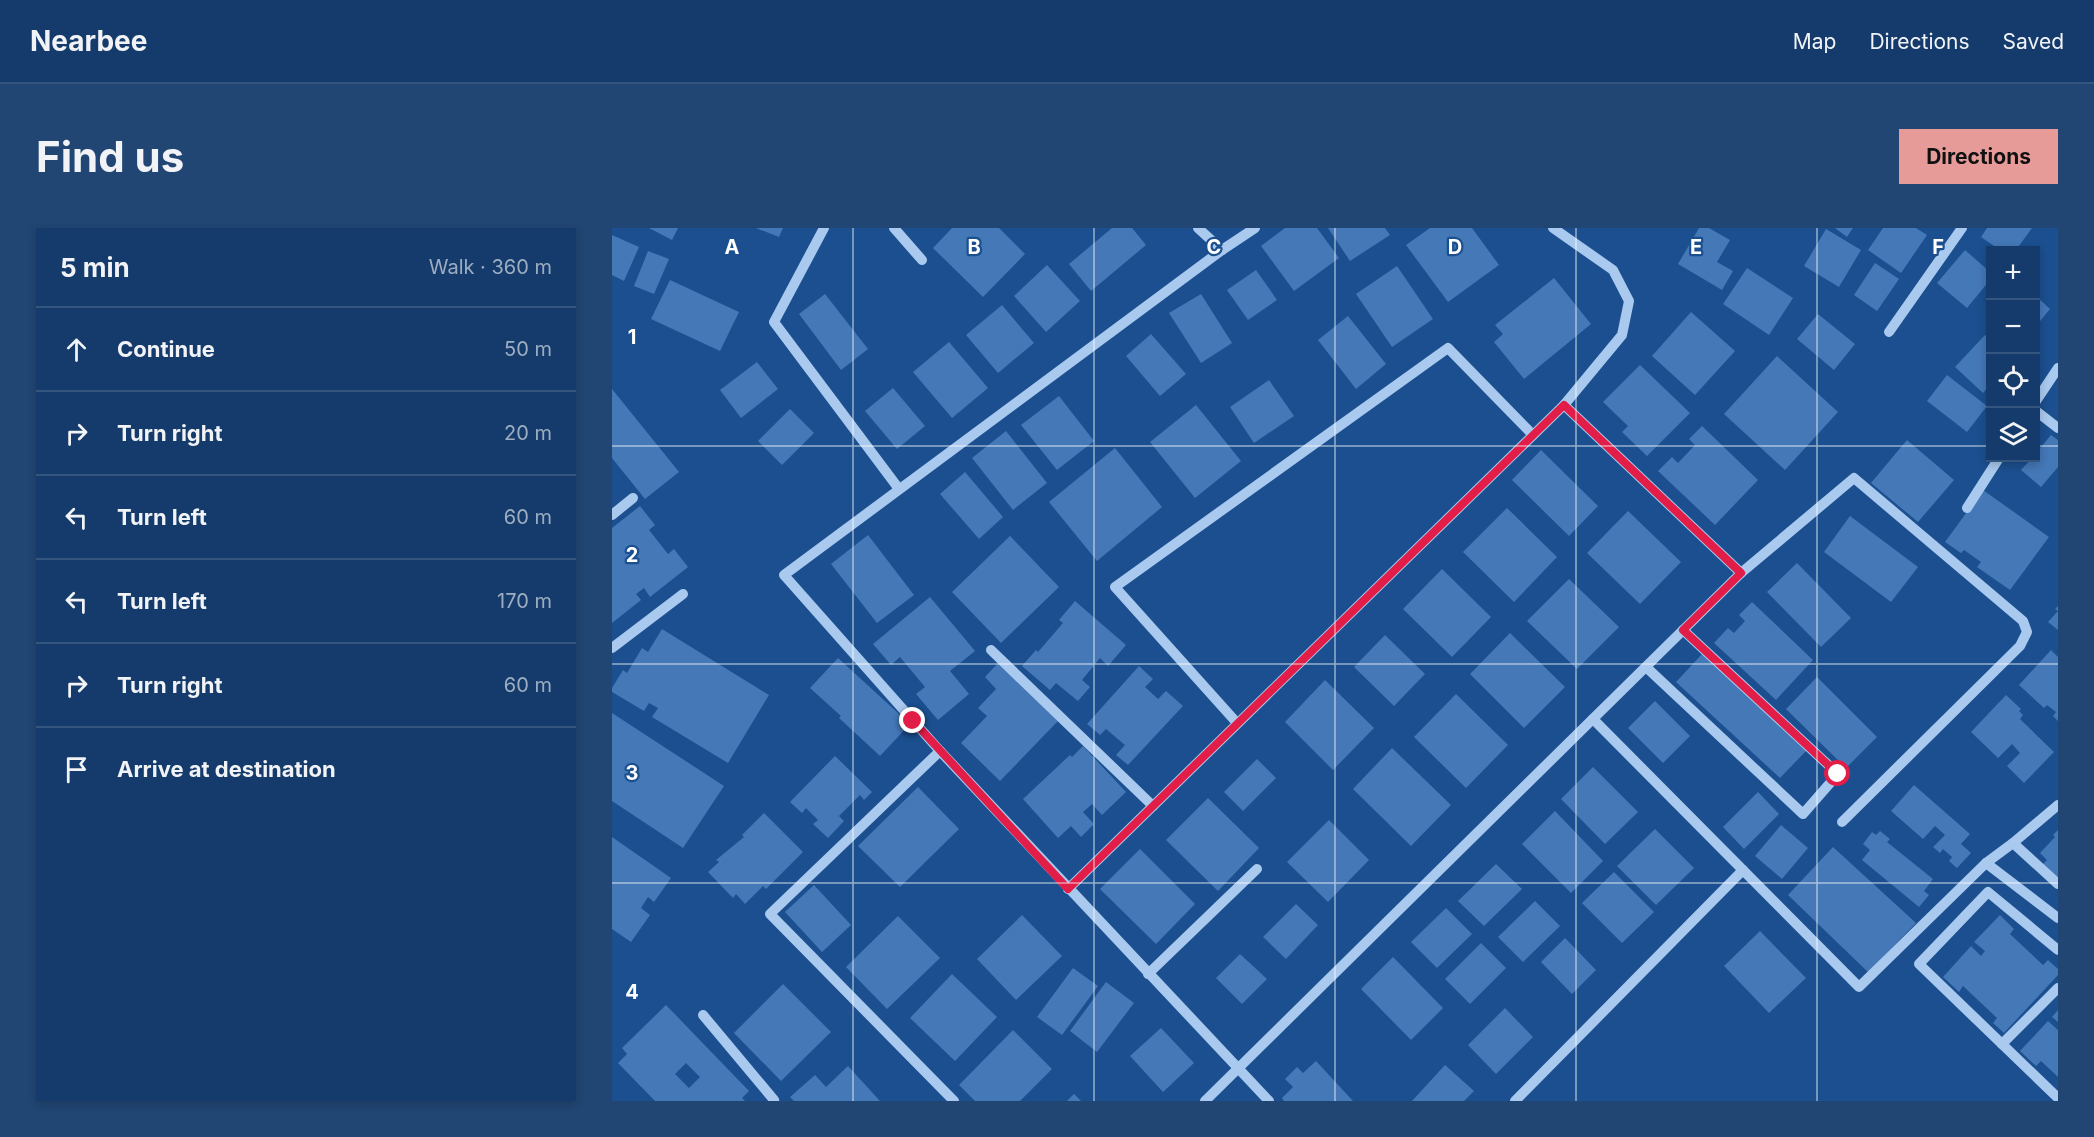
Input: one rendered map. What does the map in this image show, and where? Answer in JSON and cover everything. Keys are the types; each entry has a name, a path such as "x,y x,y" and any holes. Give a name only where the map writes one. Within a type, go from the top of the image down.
{"street":[{"path":"824,228 774,322 899,489"},
{"path":"894,228 922,260"},
{"path":"1198,228 1222,250"},
{"path":"1255,228 1222,250 784,575 940,751 1237,1070 1269,1101"},
{"path":"1068,889 1564,405 1622,334 1629,301 1613,270 1553,228"},
{"path":"1889,332 1962,228"},
{"path":"1238,723 1115,587 1448,348 1533,435"},
{"path":"2040,395 2058,368"},
{"path":"1564,405 1741,573"},
{"path":"2040,414 2058,428"},
{"path":"1967,508 1996,462"},
{"path":"1205,1101 1741,573 1854,478 2023,621 2027,632 2020,646 1842,822"},
{"path":"612,515 633,498"},
{"path":"612,648 683,594"},
{"path":"1646,667 1803,814 1838,774 1683,630"},
{"path":"991,650 1153,806"},
{"path":"1593,719 1859,987 1986,863 2058,805"},
{"path":"940,751 770,914 954,1101"},
{"path":"2013,843 2058,884"},
{"path":"1986,863 2058,918"},
{"path":"1148,974 1257,869"},
{"path":"1515,1101 1743,870"},
{"path":"2058,950 1988,892 1919,964 2058,1098"},
{"path":"2002,1044 2058,988"},
{"path":"703,1015 774,1101"}],"building":[{"path":"649,228 678,228 672,240"},
{"path":"756,228 783,228 779,237"},
{"path":"952,228 999,228 1025,254 983,297 933,248"},
{"path":"1112,228 1132,228 1146,245 1091,291 1069,264"},
{"path":"1285,228 1317,228 1339,258 1294,291 1261,246"},
{"path":"1328,228 1385,228 1390,235 1350,261"},
{"path":"1430,228 1472,228 1499,265 1448,302 1406,245"},
{"path":"1699,228 1709,228 1730,240 1717,262 1733,271 1722,290 1678,264"},
{"path":"1835,228 1853,228 1847,237"},
{"path":"1883,228 1916,228 1927,235 1901,273 1868,250"},
{"path":"1987,228 2032,228 2019,246 1994,246 1981,237"},
{"path":"1826,229 1861,250 1839,287 1804,266"},
{"path":"612,235 639,247 624,281 612,275"},
{"path":"1965,250 1986,268 1986,285 1967,308 1937,283"},
{"path":"648,251 669,259 654,294 634,286"},
{"path":"1875,263 1899,279 1877,311 1854,295"},
{"path":"1047,265 1080,301 1046,332 1014,296"},
{"path":"1397,266 1433,319 1392,347 1356,294"},
{"path":"1747,268 1793,298 1769,335 1723,304"},
{"path":"1256,270 1277,300 1248,320 1227,290"},
{"path":"1554,278 1591,324 1524,379 1494,342 1503,334 1495,325"},
{"path":"670,280 739,312 720,351 651,319"},
{"path":"825,294 868,349 841,370 799,314"},
{"path":"1201,294 1232,343 1201,363 1169,313"},
{"path":"2040,300 2050,309 2040,321"},
{"path":"1002,305 1034,343 998,373 966,335"},
{"path":"1691,312 1735,351 1695,395 1652,356"},
{"path":"1818,314 1855,344 1834,370 1797,339"},
{"path":"1348,316 1386,364 1356,389 1318,340"},
{"path":"1151,334 1186,374 1160,396 1126,356"},
{"path":"1985,335 1986,390 1983,393 1955,367"},
{"path":"949,342 988,388 952,418 913,372"},
{"path":"1777,356 1838,412 1785,470 1724,414"},
{"path":"757,362 778,389 741,418 720,390"},
{"path":"1640,365 1690,413 1647,456 1622,432 1628,426 1603,402"},
{"path":"1947,375 1986,407 1967,432 1927,401"},
{"path":"1269,380 1294,416 1254,443 1230,407"},
{"path":"893,388 925,426 897,449 865,411"},
{"path":"612,389 679,472 645,499 612,458"},
{"path":"1059,396 1094,441 1057,470 1021,425"},
{"path":"1196,405 1241,461 1195,498 1150,442"},
{"path":"790,409 814,433 782,465 758,441"},
{"path":"1702,426 1758,480 1715,525 1658,471 1672,457 1678,463 1695,445 1689,439"},
{"path":"1006,431 1047,483 1013,510 972,458"},
{"path":"2051,435 2058,440 2058,467 2041,487 2021,470 2028,462 2040,462 2040,448"},
{"path":"1907,440 1954,480 1918,522 1871,483"},
{"path":"1115,448 1162,507 1097,561 1049,502"},
{"path":"1541,450 1598,506 1569,536 1512,480"},
{"path":"965,472 1003,517 979,539 940,494"},
{"path":"1983,490 2049,537 2010,590 1977,567 1981,562 1964,550 1961,553 1945,542"},
{"path":"640,506 655,525 649,530 668,554 674,549 688,567 650,597 644,588 636,594 641,600 612,623 612,528"},
{"path":"1507,508 1557,557 1514,602 1463,552"},
{"path":"1628,511 1681,562 1640,604 1587,553"},
{"path":"1850,516 1918,567 1891,602 1824,552"},
{"path":"868,535 914,595 877,623 831,564"},
{"path":"1010,536 1059,587 1001,643 952,592"},
{"path":"1797,563 1851,618 1821,647 1767,592"},
{"path":"1442,569 1491,617 1452,657 1403,609"},
{"path":"1569,579 1619,627 1577,669 1527,621"},
{"path":"930,597 975,651 950,671 969,694 938,720 916,694 925,687 900,657 891,665 873,644"},
{"path":"1075,601 1126,645 1108,666 1100,658 1082,680 1090,687 1078,701 1056,683 1050,690 1022,666 1036,650 1038,652 1063,623 1059,620"},
{"path":"1752,602 1813,660 1776,700 1714,643 1728,628 1734,633 1745,621 1739,615"},
{"path":"2058,611 2058,630 2048,622"},
{"path":"662,629 769,695 728,763 652,717 658,708 649,703 644,711 612,692 623,670 627,673 642,648 648,652"},
{"path":"1510,633 1565,687 1524,728 1470,674"},
{"path":"1385,635 1425,674 1394,706 1354,667"},
{"path":"2051,650 2058,657 2058,721 2053,716 2056,712 2047,705 2044,708 2019,685"},
{"path":"1703,653 1807,750 1780,778 1676,682"},
{"path":"838,658 910,724 880,756 810,688"},
{"path":"998,663 1058,721 1000,781 961,743 987,716 978,708 996,689 985,677"},
{"path":"1139,666 1153,679 1145,687 1158,699 1166,691 1183,706 1128,765 1116,755 1125,745 1106,729 1100,735 1087,724"},
{"path":"1817,677 1877,737 1846,768 1786,709"},
{"path":"1325,680 1374,728 1333,770 1285,722"},
{"path":"1456,694 1508,745 1466,788 1414,737"},
{"path":"2006,695 2021,709 2019,711 2023,715 2020,719 2054,752 2024,783 2007,766 2020,753 2012,744 1998,758 1971,732"},
{"path":"1655,701 1690,736 1663,763 1628,728"},
{"path":"612,713 724,786 683,848 612,801"},
{"path":"1083,746 1126,792 1102,815 1092,804 1083,812 1094,824 1081,837 1071,826 1058,838 1023,799 1070,755 1072,757"},
{"path":"1392,748 1451,805 1411,846 1353,789"},
{"path":"835,756 872,792 864,800 860,795 839,816 844,821 828,838 813,824 818,820 806,808 802,813 790,802"},
{"path":"1257,759 1276,778 1243,811 1224,792"},
{"path":"1593,767 1638,812 1605,844 1561,799"},
{"path":"1914,785 1970,834 1961,844 1971,853 1957,868 1949,861 1952,857 1943,849 1940,853 1933,847 1945,835 1935,826 1923,839 1891,811"},
{"path":"918,787 959,829 900,887 858,846"},
{"path":"1758,792 1779,814 1744,849 1723,827"},
{"path":"1208,798 1259,848 1218,891 1166,840"},
{"path":"1555,811 1603,861 1571,893 1522,844"},
{"path":"764,813 803,852 766,889 763,886 745,904 736,894 733,898 708,872 719,862 716,860 744,837 742,835"},
{"path":"1329,820 1369,860 1328,902 1287,862"},
{"path":"1781,825 1808,848 1782,879 1755,856"},
{"path":"1655,829 1694,868 1656,905 1617,866"},
{"path":"2058,830 2058,881 2042,865 2047,860 2040,853 2055,837 2053,835"},
{"path":"1880,831 1890,839 1887,842 1933,879 1924,891 1929,895 1919,907 1862,860 1870,850 1863,844 1872,832 1876,835"},
{"path":"612,837 671,878 654,902 648,897 641,908 650,915 631,942 612,929"},
{"path":"1833,847 1916,923 1868,972 1788,895"},
{"path":"1140,849 1195,904 1156,944 1100,889"},
{"path":"1496,864 1522,889 1484,926 1458,901"},
{"path":"1614,872 1654,912 1622,943 1582,903"},
{"path":"814,885 851,925 822,952 785,912"},
{"path":"1535,901 1560,926 1523,962 1498,937"},
{"path":"1296,904 1318,925 1286,959 1263,937"},
{"path":"1446,908 1472,934 1437,968 1411,942"},
{"path":"1022,915 1062,956 1016,1000 977,959"},
{"path":"2000,915 2014,929 2010,934 2043,965 2048,960 2058,969 2058,975 2004,1033 1993,1023 1997,1018 1963,986 1959,992 1943,977 1971,946 1981,956 1985,951 1974,942"},
{"path":"898,916 940,958 887,1009 846,967"},
{"path":"1760,931 1806,978 1769,1013 1724,966"},
{"path":"1565,938 1596,970 1572,994 1541,962"},
{"path":"1481,943 1506,968 1470,1004 1445,979"},
{"path":"1240,954 1267,979 1242,1004 1216,978"},
{"path":"1393,957 1443,1008 1411,1040 1361,989"},
{"path":"1073,968 1098,986 1062,1035 1037,1017"},
{"path":"952,974 997,1017 955,1061 910,1018"},
{"path":"1106,982 1134,1003 1097,1052 1070,1031"},
{"path":"783,984 831,1032 781,1081 734,1033"},
{"path":"666,1005 749,1091 742,1098 745,1101 655,1101 618,1063 627,1054 622,1048","holes":["686,1063 700,1077 689,1088 675,1074"]},
{"path":"1505,1008 1533,1037 1496,1074 1468,1045"},
{"path":"2058,1010 2058,1022 2052,1017"},
{"path":"2048,1021 2058,1030 2058,1077 2041,1061 2036,1066 2020,1051"},
{"path":"1161,1028 1194,1063 1163,1092 1130,1056"},
{"path":"1013,1030 1052,1069 1020,1101 975,1101 959,1085"},
{"path":"1316,1061 1353,1101 1284,1101 1282,1098 1293,1087 1285,1079 1297,1067 1303,1073"},
{"path":"1445,1065 1474,1091 1464,1101 1412,1101"},
{"path":"848,1066 880,1101 794,1101 790,1097 815,1075 826,1087"},
{"path":"1074,1094 1081,1101 1067,1101"}],"route":[{"path":"913,721 1068,889 1564,405 1741,573 1683,630 1838,774"}]}
